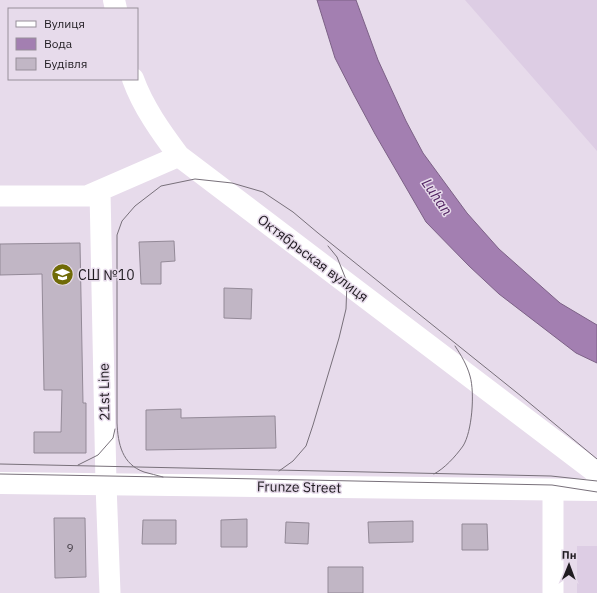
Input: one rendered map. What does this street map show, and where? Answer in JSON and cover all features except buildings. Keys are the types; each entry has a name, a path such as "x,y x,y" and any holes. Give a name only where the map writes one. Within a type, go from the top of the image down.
{"street":[{"path":"0,196 87,196 179,156 154,122 136,89 133,80"},
{"name":"Октябрьская вулиця","path":"179,156 597,473"},
{"name":"21st Line","path":"100,191 106,484 110,593"},
{"name":"Frunze Street","path":"0,483 597,490"},
{"path":"553,490 553,593"}],"shaded area":[{"path":"465,0 597,0 597,151"},
{"path":"577,546 597,546 597,593 577,593"}],"water":[{"name":"Luhan","path":"317,0 356,0 378,60 406,121 423,153 467,213 499,249 560,303 597,325 597,363 576,353 499,294 426,222 375,134 335,58"}],"tram line":[{"path":"163,477 144,472 131,464 126,459 120,446 117,423 117,235 122,221 135,206 161,186 195,179 232,183 263,192 293,212 597,459"},
{"path":"279,471 293,461 306,446 339,338 346,309 347,282 337,257 328,246"},
{"path":"434,474 442,469 457,454 463,446 469,432 472,412 472,383 466,364 455,346"},
{"path":"78,465 98,455 113,438 115,429"},
{"path":"0,464 551,476 597,481"},
{"path":"0,474 552,485 597,492"}],"place":[{"name":"СШ №10","path":"62,275"}]}
